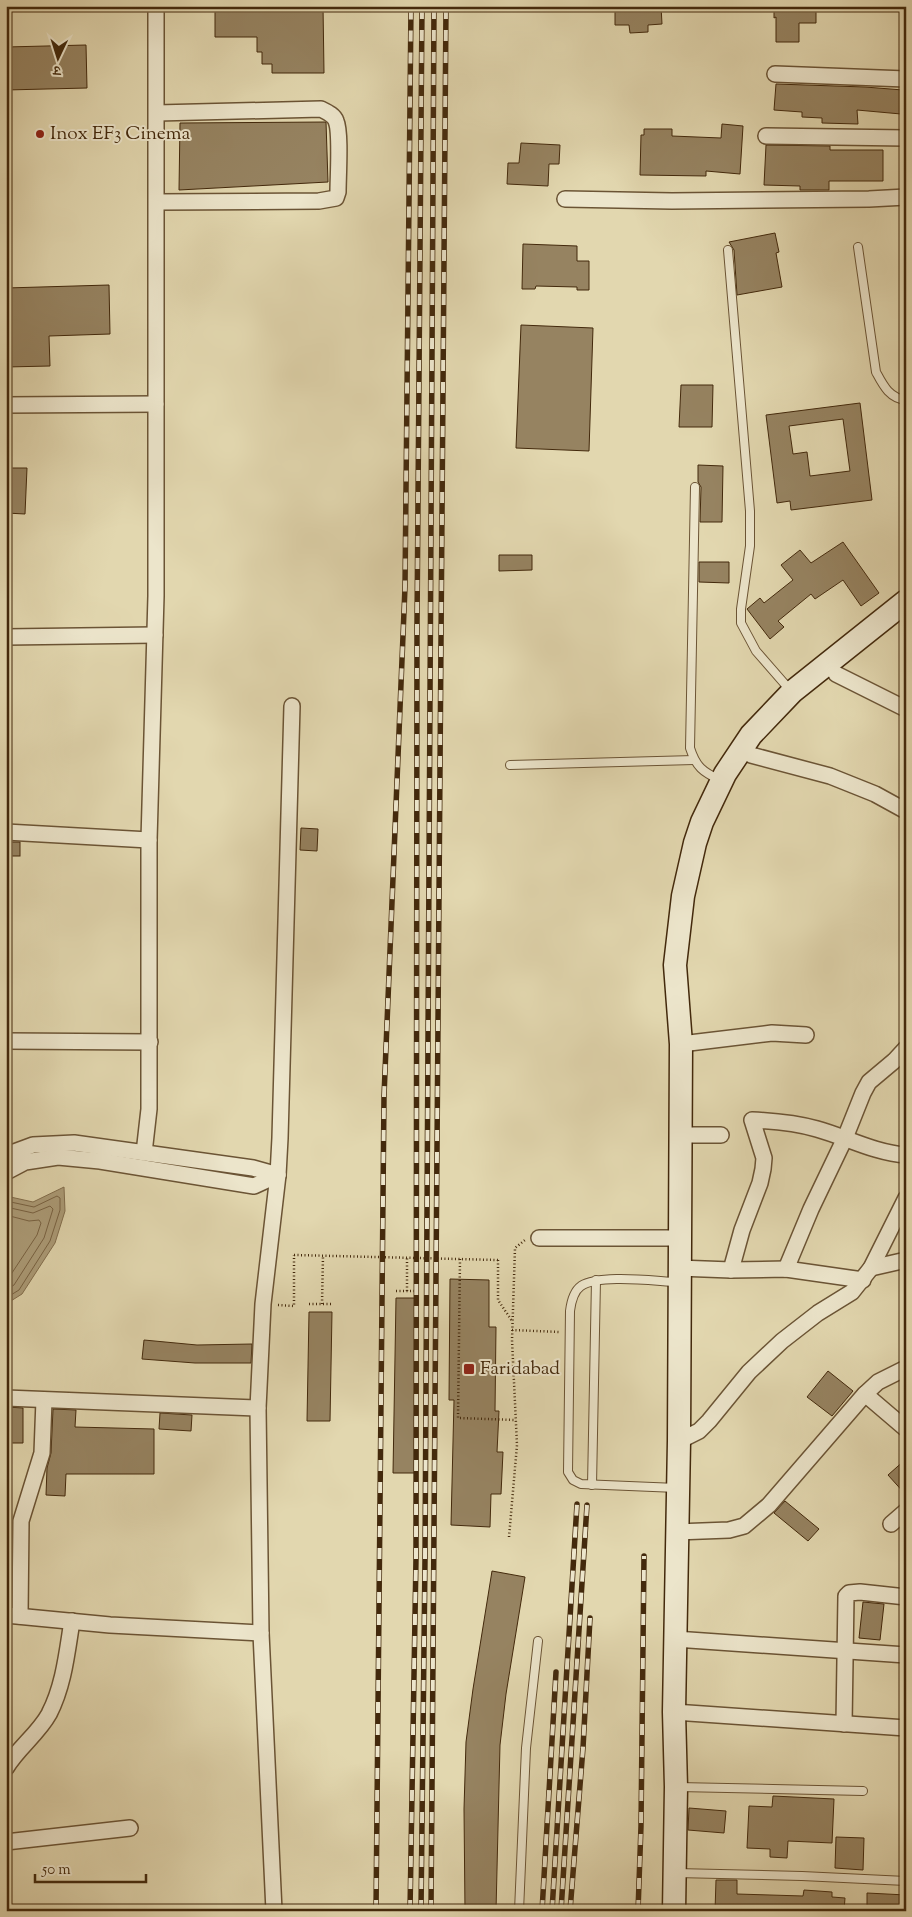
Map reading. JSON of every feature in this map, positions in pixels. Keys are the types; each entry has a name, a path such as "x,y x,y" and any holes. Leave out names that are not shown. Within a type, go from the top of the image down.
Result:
{"street":[{"path":"144,1153 149,1109 149,840 156,635 158,202 156,6"},
{"path":"775,74 906,79"},
{"path":"157,114 321,109 330,113 336,120 338,130 338,192 336,198 319,201 158,202"},
{"path":"766,136 906,138"},
{"path":"565,199 672,201 869,199 906,196"},
{"path":"6,404 156,404"},
{"path":"674,1911 676,1787 674,1712 679,1441 678,1275 681,1044 675,965 683,896 695,843 702,822 722,781 751,735 792,692 906,601"},
{"path":"680,1017 698,902 712,830 730,790 751,754 782,717 906,620"},
{"path":"6,637 156,635"},
{"path":"836,674 906,709"},
{"path":"274,1911 261,1633 258,1408 262,1304 278,1175 289,867 292,706"},
{"path":"751,754 830,776 875,794 906,811"},
{"path":"6,832 149,840"},
{"path":"681,1044 772,1033 806,1035"},
{"path":"6,1041 150,1042"},
{"path":"786,1269 811,1209 845,1138 863,1093 869,1082 906,1048"},
{"path":"732,1270 742,1230 760,1183 763,1169 764,1158 752,1120 786,1122 817,1129 880,1150 906,1154"},
{"path":"679,1135 721,1135"},
{"path":"6,1155 33,1145 74,1143 253,1168 278,1175"},
{"path":"6,1172 25,1162 58,1157 108,1162 254,1186 278,1175"},
{"path":"679,1441 699,1431 709,1422 749,1372 782,1341 818,1313 852,1292 867,1274 906,1198"},
{"path":"539,1238 679,1238"},
{"path":"678,1275 732,1270 786,1269 867,1274 906,1260"},
{"path":"676,1532 729,1530 744,1526 769,1505 865,1394 878,1382 906,1368"},
{"path":"865,1394 906,1429"},
{"path":"6,1398 258,1408"},
{"path":"44,1400 42,1453 21,1521 13,1615 110,1625 261,1633"},
{"path":"891,1524 906,1511"},
{"path":"844,1724 846,1601 849,1593 860,1592 906,1598"},
{"path":"6,1768 12,1758 49,1714 64,1672 72,1621"},
{"path":"675,1639 906,1656"},
{"path":"674,1712 906,1728"},
{"path":"6,1842 130,1828"}],"lane":[{"path":"858,247 876,372 885,388 897,399 906,400"},
{"path":"728,250 750,511 750,546 741,609 741,623 756,651 792,692"},
{"path":"695,487 690,748 694,760 706,773 722,781"},
{"path":"510,765 694,760"},
{"path":"677,1488 580,1484 573,1480 568,1472 569,1332 572,1300 579,1287 596,1280 678,1275"},
{"path":"592,1485 596,1280"},
{"path":"519,1911 526,1748 538,1641"},
{"path":"676,1787 863,1791"},
{"path":"674,1873 906,1881"}],"path":[{"path":"509,1538 517,1445 512,1330 514,1248 523,1241 539,1238"},
{"path":"294,1306 294,1255 498,1260 498,1300 512,1321"},
{"path":"322,1304 323,1256"},
{"path":"407,1291 408,1258"},
{"path":"460,1259 458,1418 516,1420"},
{"path":"396,1291 418,1291"},
{"path":"309,1304 332,1304"},
{"path":"512,1330 569,1332"}],"water":[{"path":"64,1187 65,1211 55,1243 22,1294 6,1304 6,1196 33,1202"}],"building":[{"path":"215,6 323,6 324,73 272,73 272,64 262,64 262,52 257,52 257,37 215,37"},
{"path":"615,6 661,6 662,24 648,25 648,32 630,33 629,25 615,25"},
{"path":"774,6 816,6 816,23 799,23 799,42 776,42"},
{"path":"86,45 87,88 6,90 6,47"},
{"path":"776,84 903,90 901,114 857,110 858,124 822,123 822,118 802,117 802,112 774,110"},
{"path":"326,122 328,182 179,190 180,123"},
{"path":"722,124 743,126 740,174 706,171 706,176 640,175 641,135 644,135 644,129 672,129 672,136 721,138"},
{"path":"521,143 560,145 559,164 549,164 548,186 507,184 508,163 519,163"},
{"path":"766,145 830,146 830,150 883,150 883,181 829,181 829,190 800,190 800,186 764,185"},
{"path":"775,233 779,252 776,253 782,287 737,295 734,250 729,242"},
{"path":"523,244 577,246 577,261 589,261 589,290 577,290 577,287 536,286 535,289 522,289"},
{"path":"109,285 110,334 49,336 50,366 6,367 6,288"},
{"path":"521,325 593,328 589,451 516,448"},
{"path":"681,385 713,385 712,427 679,427"},
{"path":"860,403 872,500 791,510 790,501 777,503 766,415","holes":["843,419 850,471 810,476 807,452 793,454 789,426"]},
{"path":"698,465 723,466 722,522 700,522 701,487 698,482"},
{"path":"6,468 27,468 25,514 6,513"},
{"path":"843,542 879,593 861,606 843,580 815,599 811,594 778,621 784,627 770,639 747,609 760,598 764,603 793,580 781,565 800,550 811,563"},
{"path":"499,555 532,555 532,570 499,571"},
{"path":"699,562 729,562 729,583 699,582"},
{"path":"301,828 318,829 317,851 300,850"},
{"path":"6,842 20,842 20,856 6,856"},
{"path":"450,1279 489,1280 489,1327 496,1327 495,1411 499,1411 497,1452 503,1452 501,1494 491,1494 490,1527 451,1525 454,1400 449,1400"},
{"path":"396,1298 418,1298 415,1473 393,1473"},
{"path":"309,1312 332,1312 330,1421 307,1421"},
{"path":"144,1340 197,1345 252,1344 251,1363 195,1363 142,1359"},
{"path":"828,1371 853,1391 832,1416 807,1397"},
{"path":"7,1407 23,1408 23,1443 7,1443"},
{"path":"53,1409 76,1410 75,1427 154,1429 154,1474 66,1474 65,1496 46,1495 47,1468 51,1453"},
{"path":"160,1413 192,1415 191,1431 159,1429"},
{"path":"906,1459 906,1495 888,1475"},
{"path":"785,1501 819,1529 808,1541 774,1513"},
{"path":"492,1571 525,1577 506,1694 500,1745 496,1911 465,1911 464,1809 466,1742"},
{"path":"863,1602 884,1604 880,1640 859,1638"},
{"path":"773,1796 834,1799 832,1843 788,1841 787,1858 770,1857 770,1849 747,1848 749,1806 772,1807"},
{"path":"689,1808 726,1811 724,1833 688,1830"},
{"path":"836,1837 864,1838 863,1870 835,1868"},
{"path":"716,1880 737,1880 737,1894 803,1896 804,1890 832,1892 832,1897 845,1898 844,1911 715,1911"},
{"path":"867,1893 906,1895 906,1911 867,1911"}],"railway":[{"path":"376,1911 384,1096 405,587 411,6"},
{"path":"410,1911 416,1558 417,624 422,6"},
{"path":"421,1911 425,1559 434,6"},
{"path":"431,1911 446,6"},
{"path":"552,1911 577,1504"},
{"path":"561,1911 587,1505"},
{"path":"638,1911 641,1826 644,1556"},
{"path":"570,1911 583,1748 590,1618"},
{"path":"542,1911 556,1672"}],"place":[{"name":"Inox EF3 Cinema","path":"40,134"},
{"name":"Faridabad","path":"469,1369"}]}
